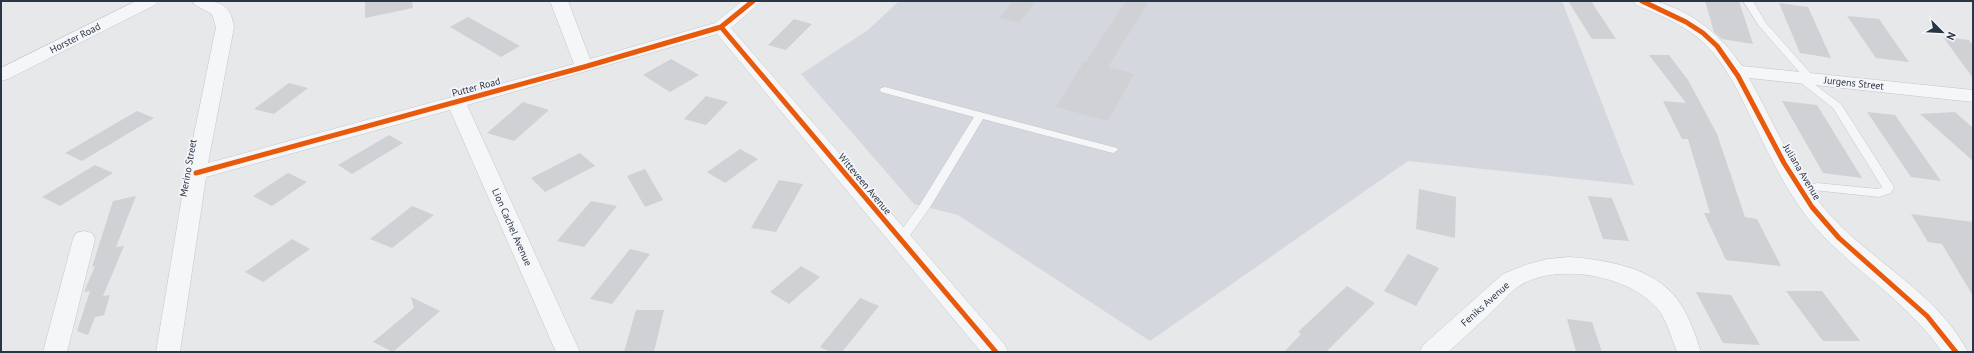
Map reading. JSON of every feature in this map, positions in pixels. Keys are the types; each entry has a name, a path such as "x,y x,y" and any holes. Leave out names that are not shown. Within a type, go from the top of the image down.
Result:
{"street":[{"name":"Horster Road","path":"1,75 149,1"},
{"name":"Merino Street","path":"168,352 196,173 225,27 223,14 220,10 201,1"},
{"path":"559,1 584,67"},
{"name":"Putter Road","path":"196,173 584,67 721,27 753,1"},
{"name":"Juliana Avenue","path":"1642,1 1675,16 1700,31 1719,48 1736,71 1792,178 1813,209 1845,245 1925,313 1956,352"},
{"name":"Witteveen Avenue","path":"721,27 996,352"},
{"name":"Jurgens Street","path":"1736,71 1973,96"},
{"name":"Lion Cachel Avenue","path":"456,102 568,352"},
{"path":"55,352 84,239"},
{"name":"Feniks Avenue","path":"1432,352 1502,286 1522,273 1556,266 1573,266 1616,273 1632,278 1648,287 1664,300 1677,320 1689,352"}],"lane":[{"path":"1748,1 1762,24 1805,78 1836,106 1888,187 1887,190 1879,193 1817,187"},
{"path":"885,90 1113,150"},
{"path":"900,239 925,206 980,115"}],"shaded area":[{"path":"899,1 1562,1 1634,185 1408,161 1150,341 958,215 914,204 801,74 868,30"}],"building":[{"path":"365,1 412,1 413,8 365,18"},
{"path":"1013,1 1036,1 1019,23 999,18"},
{"path":"1126,1 1148,3 1108,67 1134,74 1108,121 1056,107 1084,61 1086,62"},
{"path":"1568,1 1591,1 1616,39 1592,39"},
{"path":"1705,1 1739,1 1753,44 1722,39 1714,32"},
{"path":"1779,3 1808,7 1831,58 1800,53"},
{"path":"1847,16 1879,19 1909,62 1876,58"},
{"path":"468,17 520,46 501,57 450,27"},
{"path":"794,19 812,24 786,50 768,45"},
{"path":"1943,37 1969,40 1973,45 1973,78"},
{"path":"1649,55 1669,55 1688,80 1717,134 1745,217 1757,219 1781,266 1726,260 1704,213 1710,213 1688,139 1682,139 1663,101 1686,103"},
{"path":"671,59 699,75 670,92 643,75"},
{"path":"289,83 308,88 274,114 254,109"},
{"path":"706,96 728,102 706,125 684,119"},
{"path":"1782,101 1817,105 1862,178 1823,173"},
{"path":"523,102 549,110 514,141 487,133"},
{"path":"137,111 154,118 82,161 65,153"},
{"path":"1867,112 1895,115 1941,181 1911,177"},
{"path":"1955,112 1973,128 1973,161 1920,114"},
{"path":"389,135 403,143 352,174 338,165"},
{"path":"740,149 758,159 725,183 707,172"},
{"path":"580,153 595,166 545,192 531,178"},
{"path":"95,165 113,173 60,206 42,197"},
{"path":"645,169 663,200 645,207 627,176"},
{"path":"288,173 307,182 272,206 253,196"},
{"path":"779,180 803,184 776,232 751,228"},
{"path":"1419,189 1456,197 1455,238 1416,229"},
{"path":"136,196 116,247 124,246 103,296 110,295 104,315 95,317 88,335 77,331 90,291 84,292 95,266 92,267 113,201"},
{"path":"1588,196 1612,198 1629,241 1603,239"},
{"path":"591,201 617,206 584,247 557,241"},
{"path":"412,206 434,215 392,248 370,239"},
{"path":"1911,214 1973,222 1973,296 1942,244 1928,242"},
{"path":"292,239 310,249 263,282 245,272"},
{"path":"630,249 650,254 612,304 590,299"},
{"path":"1408,254 1439,268 1416,306 1384,291"},
{"path":"801,266 820,277 789,304 770,292"},
{"path":"1347,286 1375,303 1326,352 1284,352 1301,334 1298,332"},
{"path":"1786,291 1822,291 1860,341 1823,341"},
{"path":"1696,292 1731,295 1760,345 1723,343"},
{"path":"411,297 440,311 393,352 373,342 414,308"},
{"path":"860,298 879,306 842,352 830,352 820,347"},
{"path":"636,310 664,310 654,352 624,352"},
{"path":"1567,319 1592,322 1602,352 1576,352"}],"cycle path":[{"path":"196,173 584,67 721,27 753,1"},
{"path":"1642,1 1695,27 1717,46 1738,76 1784,163 1812,207 1839,238 1927,316 1956,352"},
{"path":"721,27 996,352"}]}
